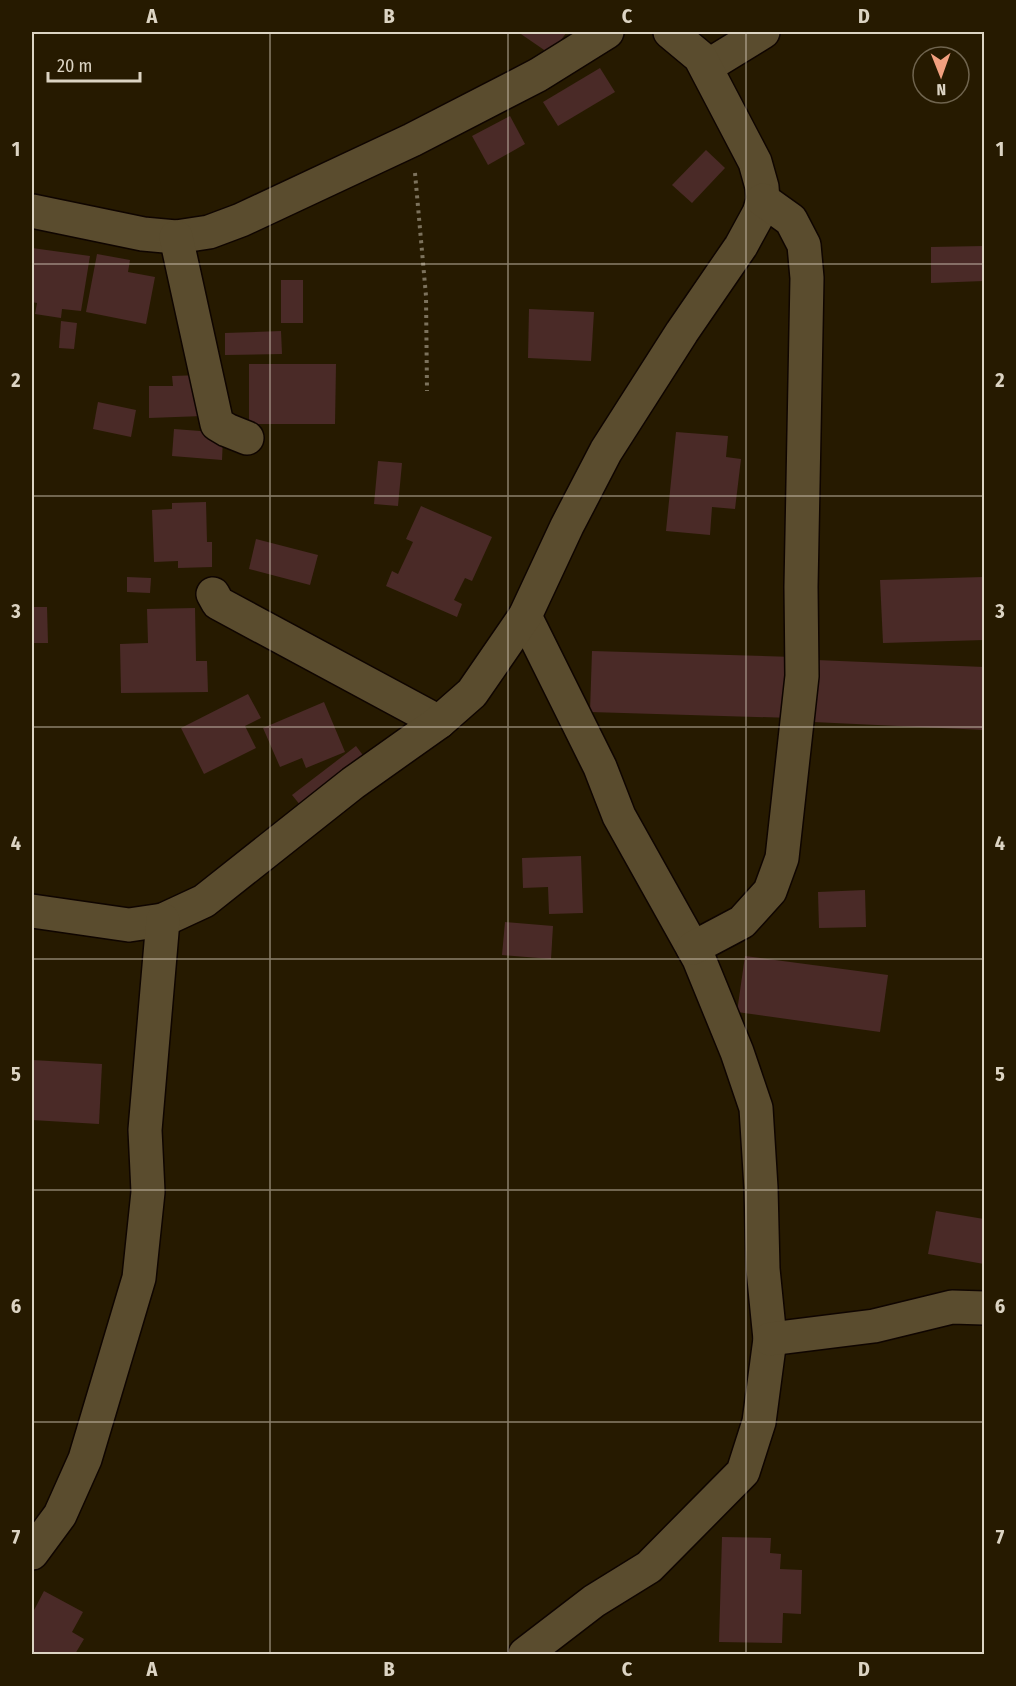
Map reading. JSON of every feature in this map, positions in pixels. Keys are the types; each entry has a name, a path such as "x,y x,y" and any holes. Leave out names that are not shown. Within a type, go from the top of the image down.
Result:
{"street":[{"path":"32,211 143,234 176,237 209,232 241,220 412,140 538,75 607,32"},
{"path":"32,911 129,925 163,920 204,900 353,783 439,722 472,693 525,616 567,526 606,451 682,332 741,246 759,213 763,200 755,162 706,67 700,57 669,32"},
{"path":"706,67 763,32"},
{"path":"693,948 742,922 770,891 782,858 802,676 801,587 807,278 804,245 791,220 763,200"},
{"path":"176,237 217,424 248,438"},
{"path":"213,594 218,603 439,722"},
{"path":"525,616 600,767 619,816 693,948 737,1052 756,1108 763,1269 770,1339 759,1422 743,1472 649,1567 594,1601 525,1654"},
{"path":"32,1552 60,1515 85,1459 139,1278 148,1192 145,1130 163,920"},
{"path":"770,1339 874,1326 952,1307 984,1308"}],"path":[{"path":"412,140 426,296 427,391"}],"building":[{"path":"518,32 567,32 550,54"},
{"path":"600,68 615,92 558,126 543,102"},
{"path":"510,116 525,144 488,165 472,136"},
{"path":"706,150 725,168 692,203 672,185"},
{"path":"984,246 984,281 931,283 931,247"},
{"path":"32,248 90,256 81,311 62,309 61,318 35,314 37,303 32,302"},
{"path":"97,254 130,260 128,272 155,277 146,324 86,312"},
{"path":"281,280 303,280 303,323 281,323"},
{"path":"529,309 594,312 591,361 528,358"},
{"path":"61,321 77,323 74,349 59,348"},
{"path":"281,331 282,354 225,355 225,333"},
{"path":"249,364 336,364 335,424 249,424"},
{"path":"202,375 203,416 149,418 149,386 173,386 172,376"},
{"path":"98,402 136,410 131,437 93,429"},
{"path":"174,429 213,432 223,437 222,460 172,456"},
{"path":"676,432 728,436 726,457 741,459 735,509 712,507 710,535 666,531"},
{"path":"378,461 402,463 398,506 374,504"},
{"path":"206,502 207,542 212,542 212,567 178,568 178,561 154,562 152,510 172,509 172,503"},
{"path":"421,506 492,537 472,581 465,578 454,600 462,604 457,617 386,586 392,571 398,574 413,542 406,539"},
{"path":"256,539 318,555 310,585 249,569"},
{"path":"127,577 151,578 150,593 127,592"},
{"path":"984,577 984,640 883,643 880,580"},
{"path":"32,607 47,607 48,643 32,643"},
{"path":"195,608 196,661 207,661 208,692 121,693 120,644 148,643 147,609"},
{"path":"592,651 794,657 792,718 590,712"},
{"path":"816,660 984,667 984,730 813,722"},
{"path":"248,694 261,718 245,726 256,748 204,774 181,728"},
{"path":"324,702 345,752 306,768 302,758 280,767 263,728"},
{"path":"356,746 368,762 305,811 292,795"},
{"path":"581,856 583,913 549,914 548,887 523,888 522,858"},
{"path":"865,890 866,927 819,928 818,892"},
{"path":"505,922 553,926 551,959 502,955"},
{"path":"745,956 888,975 880,1032 737,1012"},
{"path":"32,1060 102,1064 99,1124 32,1120"},
{"path":"936,1211 984,1219 984,1264 928,1254"},
{"path":"722,1537 771,1538 770,1553 781,1554 780,1569 802,1570 801,1614 783,1613 782,1643 719,1642"},
{"path":"44,1591 83,1612 72,1632 84,1639 75,1654 32,1654 32,1614"}]}
